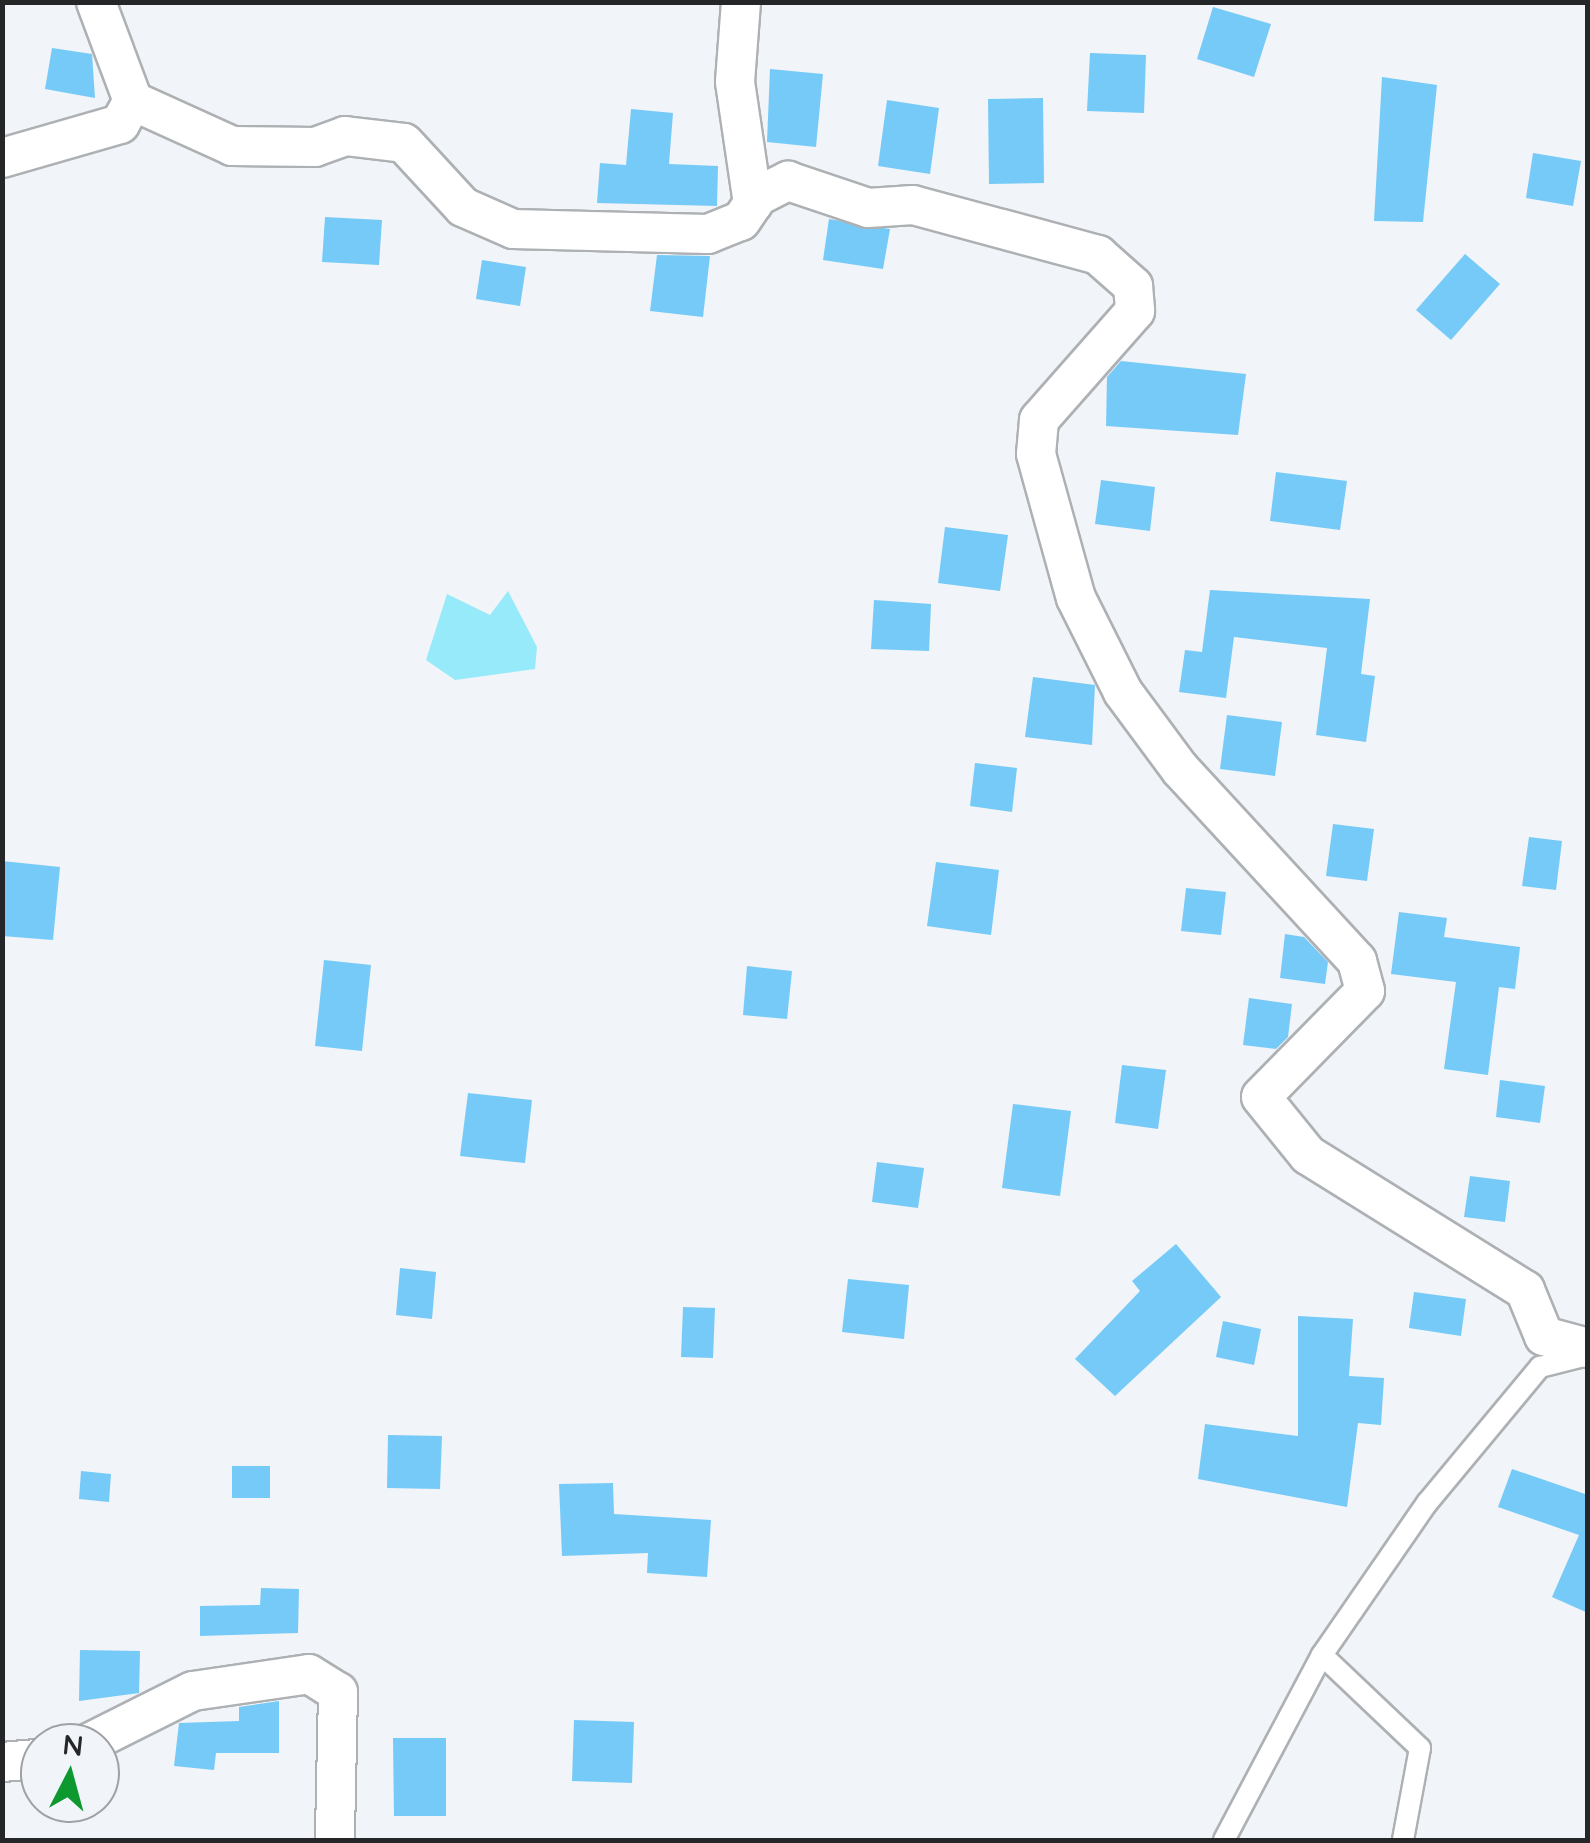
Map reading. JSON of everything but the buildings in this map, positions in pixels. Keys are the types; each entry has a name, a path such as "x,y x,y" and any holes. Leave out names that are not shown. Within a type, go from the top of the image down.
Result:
{"street":[{"path":"96,2 132,100 232,146 315,147 345,136 404,142 463,207 513,229 708,234 741,221 753,204 780,180 868,208 914,205 1069,242 1134,286 1134,311 1039,420 1036,454 1095,649 1180,768 1357,961 1365,991 1358,1007 1261,1096 1308,1154 1354,1188 1525,1290 1544,1336 1588,1352"},
{"path":"741,2 735,82 753,204"},
{"path":"2,158 120,124 132,100"},
{"path":"120,1728 193,1692 309,1674 338,1692 335,1840"}],"lane":[{"path":"1224,1840 1322,1655 1427,1503 1540,1366 1588,1352"},
{"path":"1322,1655 1420,1748 1403,1840"}],"water":[{"path":"508,591 537,647 535,669 455,680 426,660 447,594 490,615"}]}
